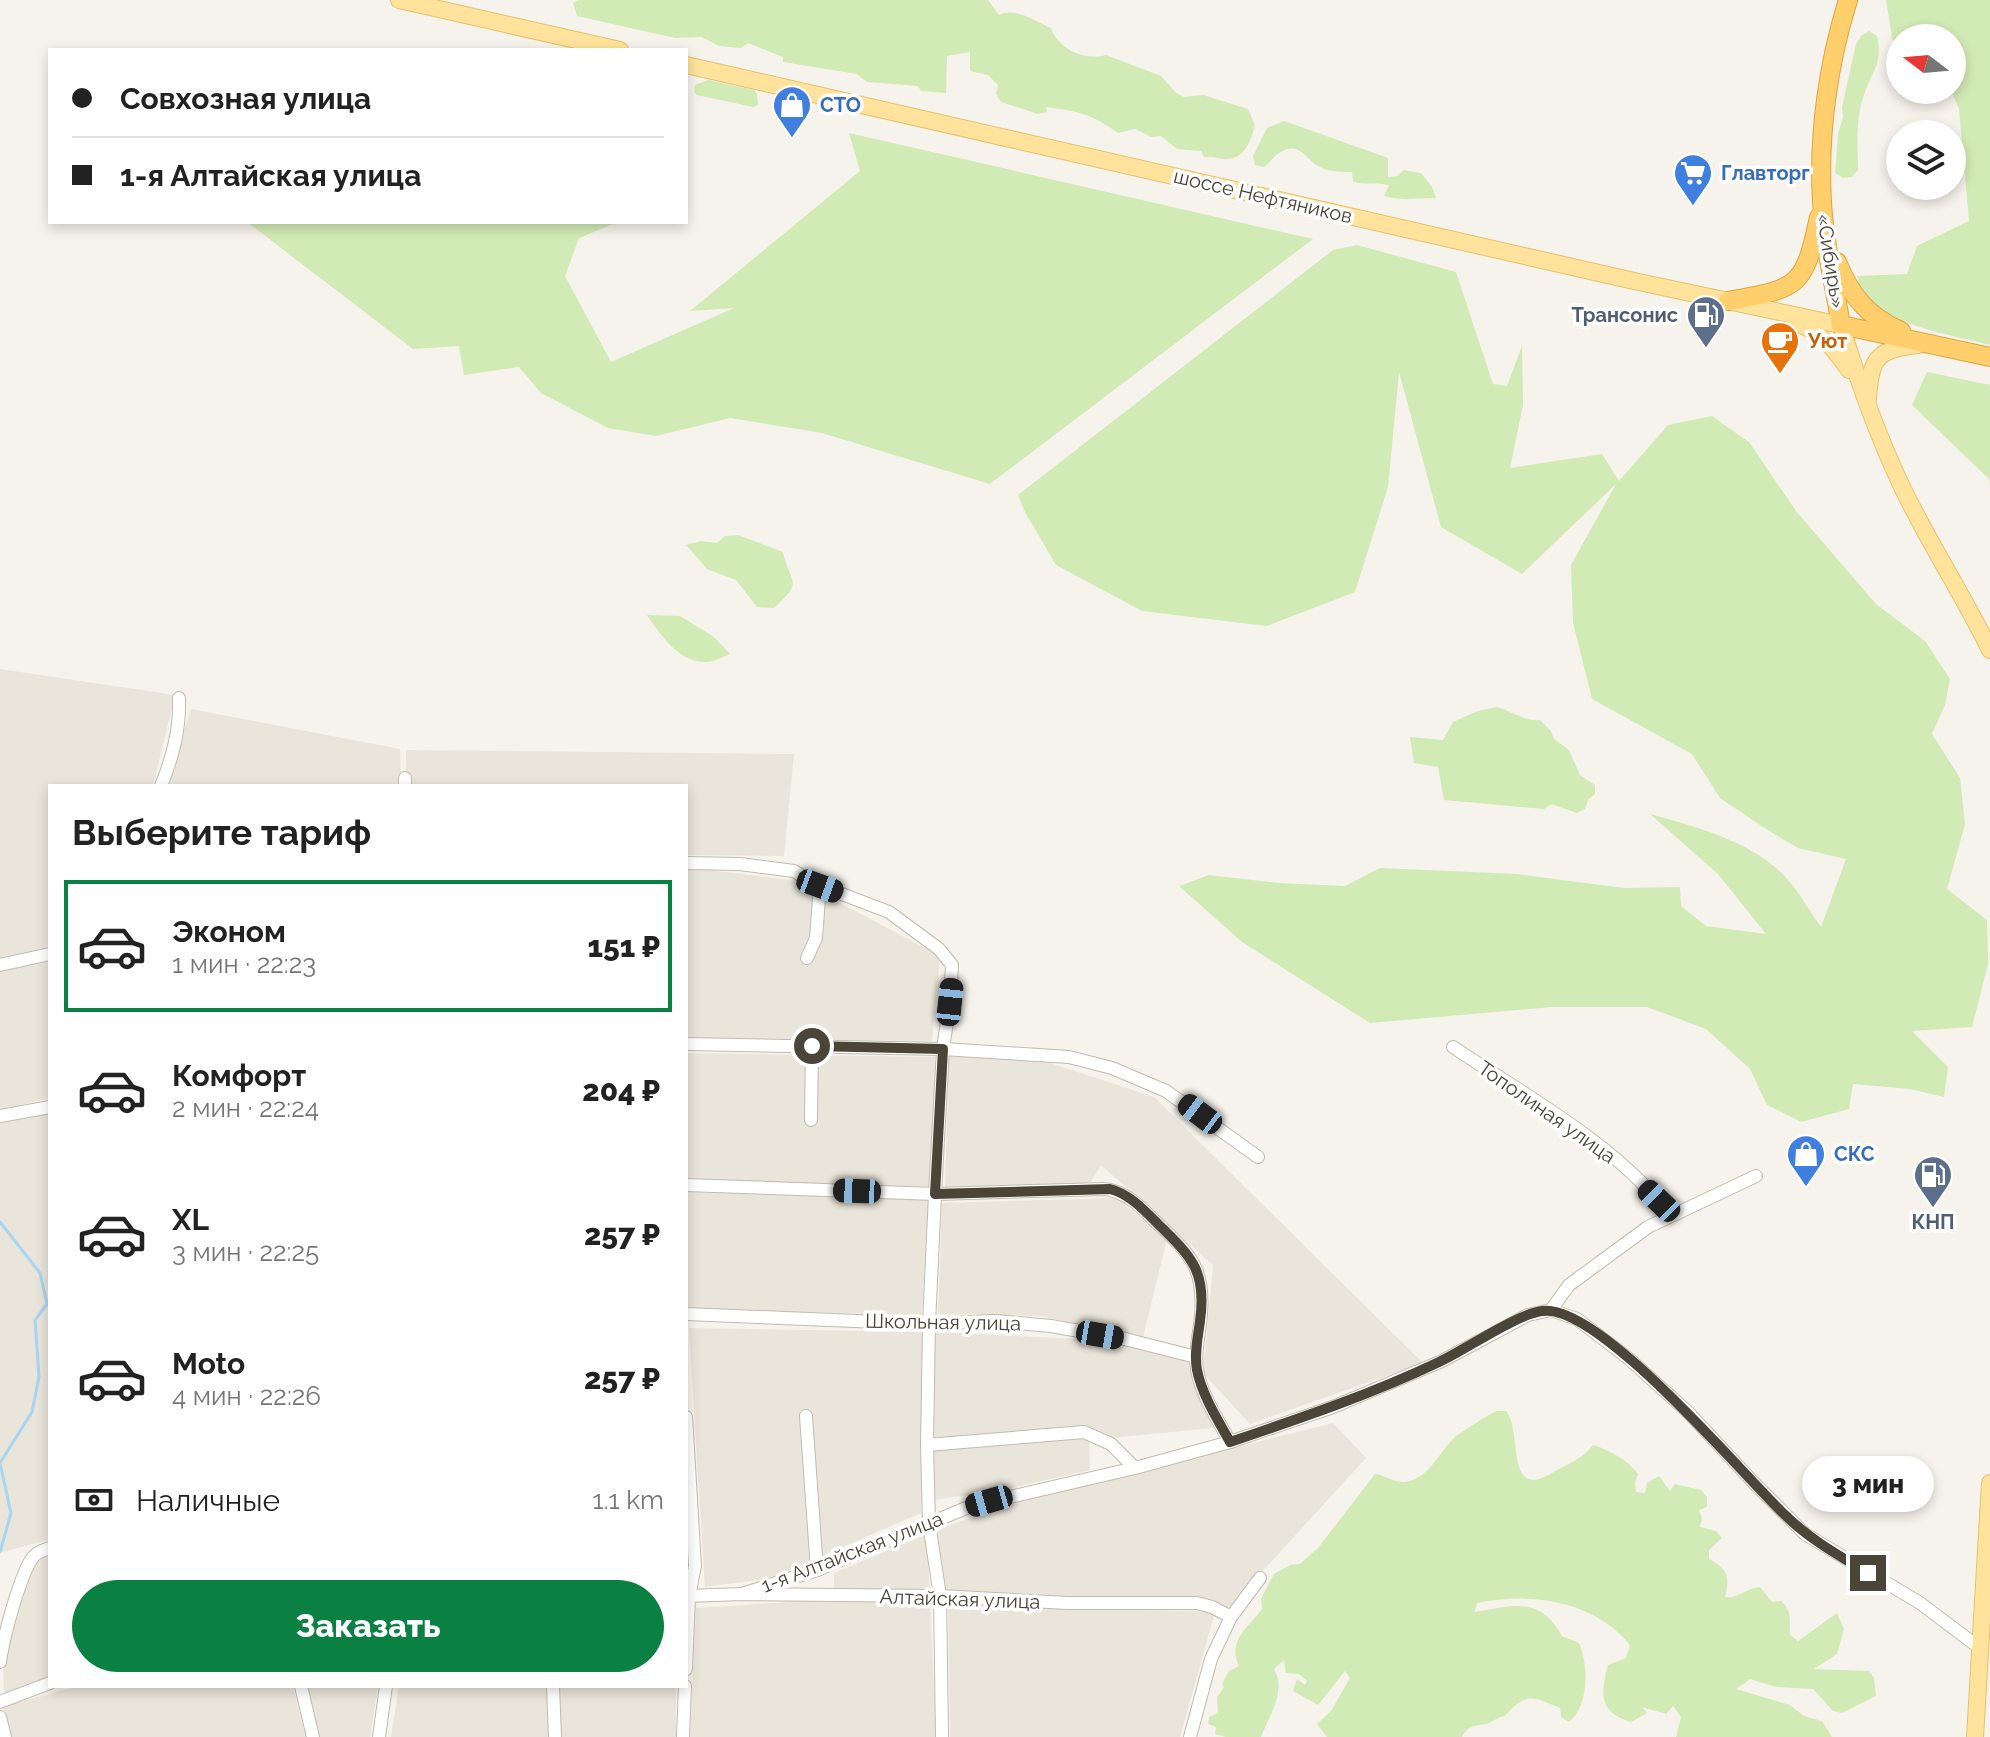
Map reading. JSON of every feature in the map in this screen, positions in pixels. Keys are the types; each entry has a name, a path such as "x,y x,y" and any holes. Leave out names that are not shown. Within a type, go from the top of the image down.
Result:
{"highway":[{"path":"1728,301 1788,287 1798,277 1812,251 1822,203 1827,94 1848,0"},
{"name":"«Сибирь»","path":"1822,203 1841,325 1930,344"},
{"path":"1825,235 1849,289 1865,310 1890,326 1930,344 1990,357"}],"main road":[{"path":"399,0 611,48"},
{"name":"шоссе Нефтяников","path":"688,65 1841,325"},
{"path":"1750,306 1813,329 1834,349 1859,383"},
{"path":"1841,325 1868,409 1903,488 1990,650"},
{"path":"1868,409 1870,371 1876,357 1892,348 1930,344"},
{"path":"1975,1737 1990,1483"}],"street":[{"path":"162,784 179,730 179,698"},
{"path":"688,863 740,864 787,870 889,912 939,949 949,959 953,972 943,1049 935,1194 927,1445 929,1523 940,1596 942,1737"},
{"path":"807,958 816,938 820,886"},
{"path":"0,965 48,954"},
{"path":"688,1044 943,1049 1069,1057 1112,1068 1166,1091 1258,1157"},
{"path":"811,1120 812,1046"},
{"name":"Тополиная улица","path":"1453,1047 1605,1149 1659,1201 1670,1216"},
{"path":"0,1116 48,1107"},
{"path":"1756,1176 1648,1227 1569,1285 1551,1310 1577,1319 1628,1358 1689,1413 1805,1534 1920,1603 1981,1649"},
{"path":"688,1185 935,1194 1103,1189 1123,1193 1194,1261 1201,1312 1196,1357 1203,1389 1230,1442"},
{"name":"1-я Алтайская улица","path":"742,1594 817,1570 989,1501 1135,1468 1230,1442 1377,1390 1442,1361 1528,1315 1551,1310"},
{"name":"Школьная улица","path":"688,1314 929,1324 995,1321 1051,1326 1125,1339 1196,1357"},
{"path":"806,1416 817,1570"},
{"path":"927,1445 1084,1432 1119,1449 1135,1468"},
{"path":"688,1462 695,1566 688,1596"},
{"path":"0,1662 8,1624 35,1555 48,1549"},
{"path":"1190,1737 1196,1725 1207,1670 1231,1617 1260,1578"},
{"name":"Алтайская улица","path":"688,1596 940,1596 1068,1603 1197,1603 1231,1617"},
{"path":"0,1702 48,1684"},
{"path":"301,1688 313,1737"},
{"path":"379,1737 386,1688"},
{"path":"553,1688 555,1737"},
{"path":"683,1737 685,1688"},
{"path":"0,1717 5,1737"}],"shaded area":[{"path":"0,669 175,695 153,784 48,784 48,950 0,959"},
{"path":"191,709 400,749 401,784 168,784"},
{"path":"406,750 794,754 784,856 688,855 688,784 406,784"},
{"path":"688,867 799,881 940,956 932,1041 688,1038"},
{"path":"48,962 48,1098 0,1110 0,970"},
{"path":"688,1053 935,1057 932,1187 688,1179"},
{"path":"949,1055 1044,1061 1154,1097 1423,1363 1250,1424 1203,1373 1213,1265 1101,1165 1091,1182 1050,1189 945,1188"},
{"path":"48,1109 48,1540 0,1553 0,1121"},
{"path":"688,1192 928,1200 922,1315 688,1309"},
{"path":"1116,1198 1167,1239 1143,1337 1040,1316 938,1314 942,1203"},
{"path":"689,1328 923,1332 921,1513 771,1578 705,1587"},
{"path":"934,1332 1099,1340 1191,1360 1213,1428 1089,1440 1090,1470 1002,1490 933,1500"},
{"path":"1333,1423 1366,1458 1228,1609 945,1593 937,1529 1026,1500"},
{"path":"927,1534 936,1737 690,1737 696,1608 834,1599 834,1573"},
{"path":"48,1556 48,1681 4,1693 3,1662 35,1560"},
{"path":"948,1605 1215,1612 1180,1737 950,1737"},
{"path":"71,1688 294,1688 306,1737 10,1737 3,1706"},
{"path":"306,1688 378,1688 370,1737 318,1737"},
{"path":"399,1688 676,1688 676,1737 391,1737"}],"green space":[{"path":"579,0 988,0 999,15 1019,14 1051,28 1059,42 1073,52 1089,56 1106,55 1161,76 1176,93 1184,97 1203,95 1248,109 1255,126 1242,153 1225,159 1204,157 1201,151 1177,149 1161,136 1151,137 1135,129 1118,133 1092,117 1076,112 1046,107 1047,112 1038,114 1001,102 996,94 998,85 988,75 970,71 970,52 947,56 946,93 921,91 918,86 867,82 857,74 783,62 783,57 748,43 741,48 719,46 702,37 675,38 577,16 573,3"},
{"path":"1886,0 1990,0 1990,345 1933,331 1893,316 1864,292 1857,276 1907,274 1917,246 1969,221 1966,120 1960,120 1957,104 1966,104 1966,24 1890,24"},
{"path":"1869,31 1877,36 1878,61 1859,113 1858,170 1852,177 1843,178 1835,173 1842,107 1856,44"},
{"path":"708,80 754,90 758,105 753,107 697,95 695,85"},
{"path":"1284,121 1388,158 1388,177 1397,176 1404,170 1421,173 1436,198 1384,196 1389,185 1353,182 1352,172 1324,169 1294,149 1280,152 1264,167 1255,165 1253,156 1267,128"},
{"path":"849,133 1313,239 990,484 822,433 730,418 656,436 608,428 541,393 519,367 464,375 459,346 413,349 250,224 613,224 579,238 565,276 611,362 734,308 690,311 860,171"},
{"path":"1357,245 1456,272 1493,384 1507,386 1522,346 1523,405 1510,468 1602,454 1619,481 1668,425 1712,416 1749,442 1796,511 1876,604 1925,641 1950,679 1945,705 1932,734 1960,778 1965,824 1947,889 1987,920 1988,964 1972,1027 1912,1031 1948,1067 1944,1097 1910,1089 1853,1084 1849,1109 1801,1122 1767,1105 1750,1069 1706,1029 1647,1007 1551,1007 1370,1023 1242,942 1179,886 1209,875 1278,883 1345,886 1380,868 1517,874 1624,888 1680,887 1681,906 1706,926 1766,934 1718,874 1650,814 1725,838 1760,856 1789,881 1821,927 1846,859 1798,848 1766,829 1720,798 1692,754 1592,699 1573,623 1571,565 1616,484 1522,574 1441,527 1399,372 1388,487 1355,592 1267,626 1142,611 1056,565 1018,495 1333,250"},
{"path":"1927,372 1990,385 1990,485 1989,479 1912,405"},
{"path":"738,535 783,552 793,582 789,592 774,608 757,607 736,580 707,569 686,545 701,541 717,543 725,536"},
{"path":"647,615 680,616 714,637 730,654 709,662 687,658 671,646"},
{"path":"1497,707 1524,718 1540,720 1554,739 1569,750 1580,775 1595,785 1595,794 1588,800 1585,809 1577,813 1551,804 1544,809 1444,800 1438,767 1414,763 1410,737 1443,740 1453,722"},
{"path":"1497,1411 1506,1411 1511,1420 1517,1460 1527,1478 1537,1479 1552,1473 1580,1457 1593,1445 1618,1456 1634,1469 1638,1474 1636,1492 1645,1493 1647,1483 1659,1476 1670,1491 1675,1484 1701,1490 1707,1497 1707,1507 1699,1510 1702,1518 1700,1527 1716,1531 1722,1538 1709,1550 1709,1559 1726,1574 1725,1597 1760,1587 1772,1602 1781,1601 1785,1605 1790,1616 1790,1635 1798,1641 1837,1613 1844,1629 1837,1654 1814,1669 1869,1671 1874,1678 1876,1696 1842,1713 1833,1711 1813,1689 1776,1687 1750,1679 1736,1689 1790,1705 1804,1716 1822,1721 1832,1737 1676,1737 1681,1717 1673,1706 1666,1714 1642,1707 1647,1713 1631,1722 1613,1713 1604,1701 1608,1665 1626,1658 1630,1645 1615,1630 1580,1609 1560,1603 1497,1600 1477,1603 1475,1612 1524,1606 1544,1614 1562,1636 1579,1643 1586,1673 1584,1696 1576,1715 1569,1722 1561,1717 1560,1708 1531,1698 1519,1703 1505,1716 1469,1729 1462,1737 1327,1737 1317,1724 1331,1711 1350,1678 1345,1671 1318,1705 1293,1691 1297,1679 1305,1685 1307,1681 1299,1674 1286,1673 1284,1660 1274,1669 1278,1677 1278,1694 1261,1737 1215,1734 1216,1727 1208,1724 1209,1717 1218,1713 1217,1697 1224,1687 1222,1684 1229,1671 1239,1666 1237,1642 1262,1609 1261,1599 1274,1574 1290,1565 1300,1564 1318,1548 1375,1474 1401,1482 1421,1476 1455,1437"}],"waterway":[{"path":"0,1222 40,1273 47,1304 35,1320 39,1377 32,1412 0,1463 11,1513 0,1552"}],"place":[{"name":"СТО","path":"792,139"},
{"name":"Главторг","path":"1693,207"},
{"name":"Трансонис","path":"1706,349"},
{"name":"Уют","path":"1780,375"},
{"name":"СКС","path":"1806,1188"},
{"name":"КНП","path":"1933,1209"}],"route":[{"path":"812,1046 943,1049 935,1194 1110,1189 1123,1193 1143,1209 1188,1253 1197,1268 1201,1312 1197,1369 1203,1389 1230,1442 1377,1390 1442,1361 1528,1315 1551,1310 1577,1319 1628,1358 1689,1413 1805,1534 1868,1573"}]}
